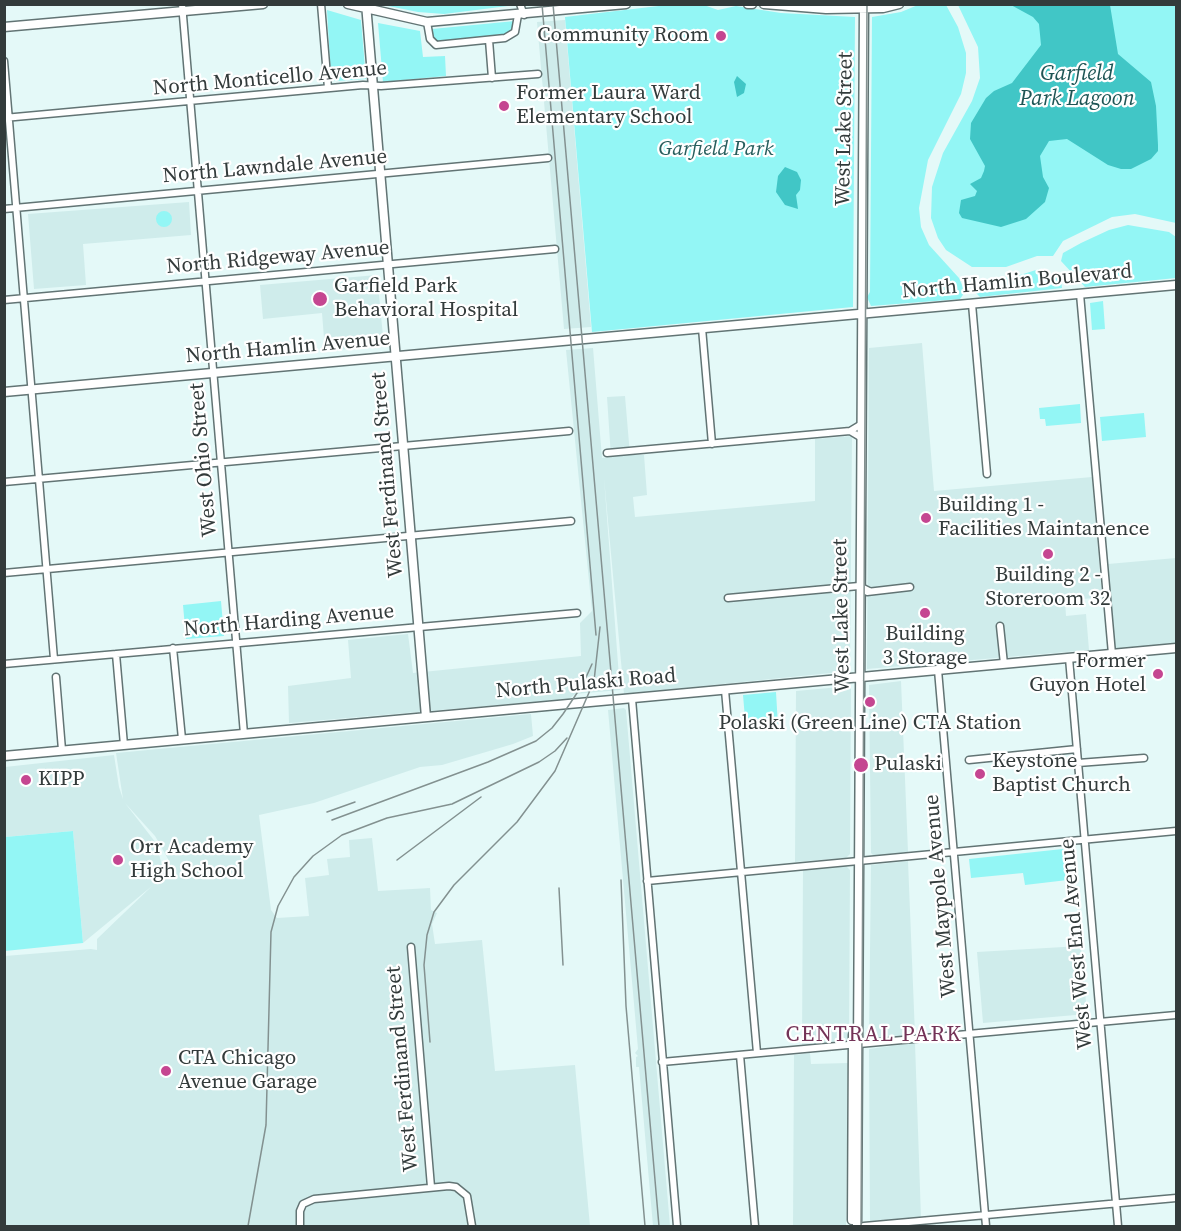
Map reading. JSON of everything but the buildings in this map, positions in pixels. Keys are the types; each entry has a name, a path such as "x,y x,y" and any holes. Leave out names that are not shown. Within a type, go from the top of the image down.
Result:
{"main road":[{"path":"4,27 183,8 262,4"},
{"path":"348,4 427,22 626,4"},
{"path":"764,4 864,7 899,4"},
{"name":"West Ferdinand Street","path":"366,7 426,717"},
{"path":"863,48 869,41 864,7"},
{"name":"West Lake Street","path":"858,1227 861,329 856,314 861,299 864,7"},
{"path":"856,314 857,275 861,268"},
{"name":"North Hamlin Boulevard","path":"856,314 1176,285"},
{"path":"861,299 871,313"},
{"name":"North Hamlin Avenue","path":"4,392 856,314"},
{"name":"North Pulaski Road","path":"4,756 1173,649"},
{"name":"West Lake Street","path":"852,1227 859,1044"},
{"name":"West Lake Street","path":"859,1044 864,1227"}],"street":[{"path":"321,4 328,88"},
{"path":"427,22 430,39 436,45 510,36 515,32 521,15 520,4"},
{"name":"West Ohio Street","path":"183,8 244,734"},
{"path":"489,40 492,78"},
{"path":"4,61 54,660"},
{"name":"North Monticello Avenue","path":"7,118 328,88 538,74"},
{"name":"North Lawndale Avenue","path":"4,209 548,158"},
{"name":"North Ridgeway Avenue","path":"4,300 555,249"},
{"path":"1080,294 1112,654"},
{"path":"972,304 987,474"},
{"path":"702,328 712,444"},
{"path":"607,453 850,431 860,425"},
{"path":"4,482 569,431"},
{"path":"850,431 860,437"},
{"path":"4,573 571,521"},
{"path":"728,598 849,587 869,591 910,587"},
{"name":"North Harding Avenue","path":"4,664 577,613"},
{"path":"1000,626 1004,664"},
{"path":"173,648 182,740"},
{"path":"116,654 124,745"},
{"name":"West West End Avenue","path":"1069,658 1118,1227"},
{"name":"West Maypole Avenue","path":"938,670 986,1227"},
{"path":"56,677 62,750"},
{"path":"725,690 758,1053"},
{"path":"633,699 677,1227"},
{"path":"969,760 1077,749"},
{"path":"1078,763 1144,758"},
{"path":"647,881 1176,831"},
{"name":"West Ferdinand Street","path":"411,947 431,1187"},
{"path":"662,1062 1176,1015"},
{"path":"740,1055 755,1227"},
{"path":"300,1227 300,1211 303,1204 314,1199 449,1186 462,1191 469,1203 472,1227"},
{"path":"864,1227 1176,1198"}],"shaded area":[{"path":"565,20 591,327 564,329 537,22"},
{"path":"189,202 191,235 83,244 86,285 34,289 28,214"},
{"name":"Garfield Park Behavioral Hospital","path":"377,275 384,346 325,351 322,313 263,319 260,285"},
{"path":"922,343 934,491 1092,477 1102,597 1065,601 1066,616 1086,614 1089,650 867,669 869,348"},
{"path":"593,348 602,458 611,457 607,397 625,396 630,455 644,455 647,495 633,497 635,517 815,501 815,439 852,436 850,671 624,694 604,478 620,690 575,694 569,699 289,723 288,686 351,678 348,640 408,634 413,673 581,656 580,623 592,611 566,350"},
{"path":"1176,558 1176,644 1115,651 1108,564"},
{"path":"901,681 908,852 874,856 871,853 869,685"},
{"path":"851,686 850,854 846,858 795,862 796,691"},
{"path":"624,708 626,710 670,1226 653,1226 639,1067 636,1067 638,1056 635,1053 638,1049 608,710"},
{"path":"531,714 533,736 513,744 442,765 420,767 314,803 259,815 271,910 277,918 309,916 305,878 329,875 327,859 350,857 349,840 372,838 378,891 430,888 431,910 437,913 432,924 435,944 482,940 495,1071 575,1065 590,1226 5,1226 5,956 97,950 97,939 152,886 83,943 73,831 5,837 5,767 114,755 123,799 116,753","holes":["125,803 155,836 168,859 165,879 156,883 165,877 156,843"]},
{"path":"908,861 915,1035 872,1039 869,1038 871,865"},
{"path":"846,866 850,870 849,1040 802,1045 803,870"},
{"path":"1081,946 1087,1014 983,1023 977,952"},
{"path":"915,1043 921,1218 870,1223 869,1049"},
{"path":"810,1053 811,1064 848,1063 846,1225 793,1226 794,1055"}],"green space":[{"name":"Garfield Park","path":"701,4 718,10 736,6 781,13 855,17 853,307 592,332 565,17 667,5"},
{"path":"383,5 516,5 444,14 418,12"},
{"path":"918,5 946,5 958,27 966,53 966,73 961,94 928,160 919,208 921,227 929,245 959,278 965,292 960,299 871,306 867,297 870,292 872,17 901,12"},
{"path":"958,5 1176,5 1176,223 1135,214 1112,217 1063,241 1053,256 1037,256 1006,267 972,267 946,250 938,238 931,218 932,187 943,153 972,101 980,78 978,47"},
{"path":"327,10 361,20 366,79 335,81 331,78"},
{"path":"515,21 515,26 505,36 436,42 432,40 432,29"},
{"path":"378,23 420,31 423,57 445,56 446,76 383,82"},
{"path":"164,211 170,213 172,219 170,225 164,227 158,225 156,219 158,213"},
{"path":"1128,225 1169,232 1176,237 1176,278 1085,287 1061,261 1063,253 1081,243 1109,230"},
{"path":"1039,269 1061,280 1062,288 980,297 976,293 977,281 1014,277"},
{"path":"1103,301 1105,329 1092,330 1090,303"},
{"path":"1080,404 1081,423 1046,426 1045,419 1040,419 1039,408"},
{"path":"1144,413 1146,437 1102,441 1100,417"},
{"path":"221,601 224,636 186,639 183,605"},
{"path":"776,692 778,726 746,730 743,695"},
{"path":"73,831 83,943 5,951 5,837"},
{"path":"1072,848 1076,879 1025,885 1023,873 971,878 969,859"}],"water":[{"name":"Garfield Park Lagoon","path":"1011,5 1110,5 1118,54 1151,82 1156,106 1158,151 1151,159 1131,169 1121,169 1108,165 1067,139 1049,141 1040,156 1043,177 1049,188 1045,202 1026,219 1001,227 962,218 959,213 961,200 975,196 977,191 970,184 981,178 985,166 970,139 971,123 986,98 994,91 1012,83 1041,45 1039,24 1033,17"},
{"path":"737,76 746,84 744,93 737,97 734,82"},
{"path":"785,167 797,172 801,180 800,190 796,195 798,209 785,205 776,192 778,176"}],"railway":[{"path":"542,4 596,635"},
{"path":"553,4 659,1226"},
{"path":"861,1226 867,4"},
{"path":"430,1042 424,965 427,935 434,912 454,885 517,822 555,771 594,681 600,627"},
{"path":"332,820 488,762 536,741 552,728 563,714 583,684 592,664"},
{"path":"248,1226 266,1125 271,932 278,906 294,877 313,856 342,835 387,818 452,804 539,762 555,751 567,738"},
{"path":"397,860 481,797"},
{"path":"327,812 355,802"},
{"path":"621,880 626,1006 645,1226"},
{"path":"559,888 563,965"}],"place":[{"name":"Community Room","path":"721,36"},
{"name":"Former Laura Ward Elementary School","path":"504,106"},
{"name":"Garfield Park Behavioral Hospital","path":"320,299"},
{"name":"Building 1 - Facilities Maintanence","path":"926,518"},
{"name":"Building 2 - Storeroom 32","path":"1048,554"},
{"name":"Building 3 Storage","path":"925,613"},
{"name":"Former Guyon Hotel","path":"1158,674"},
{"name":"Polaski (Green Line) CTA Station","path":"870,702"},
{"name":"Pulaski","path":"861,765"},
{"name":"Keystone Baptist Church","path":"980,774"},
{"name":"KIPP","path":"26,780"},
{"name":"Orr Academy High School","path":"118,860"},
{"name":"CTA Chicago Avenue Garage","path":"166,1071"}],"district":[{"name":"CENTRAL PARK","path":"874,1035"}]}
